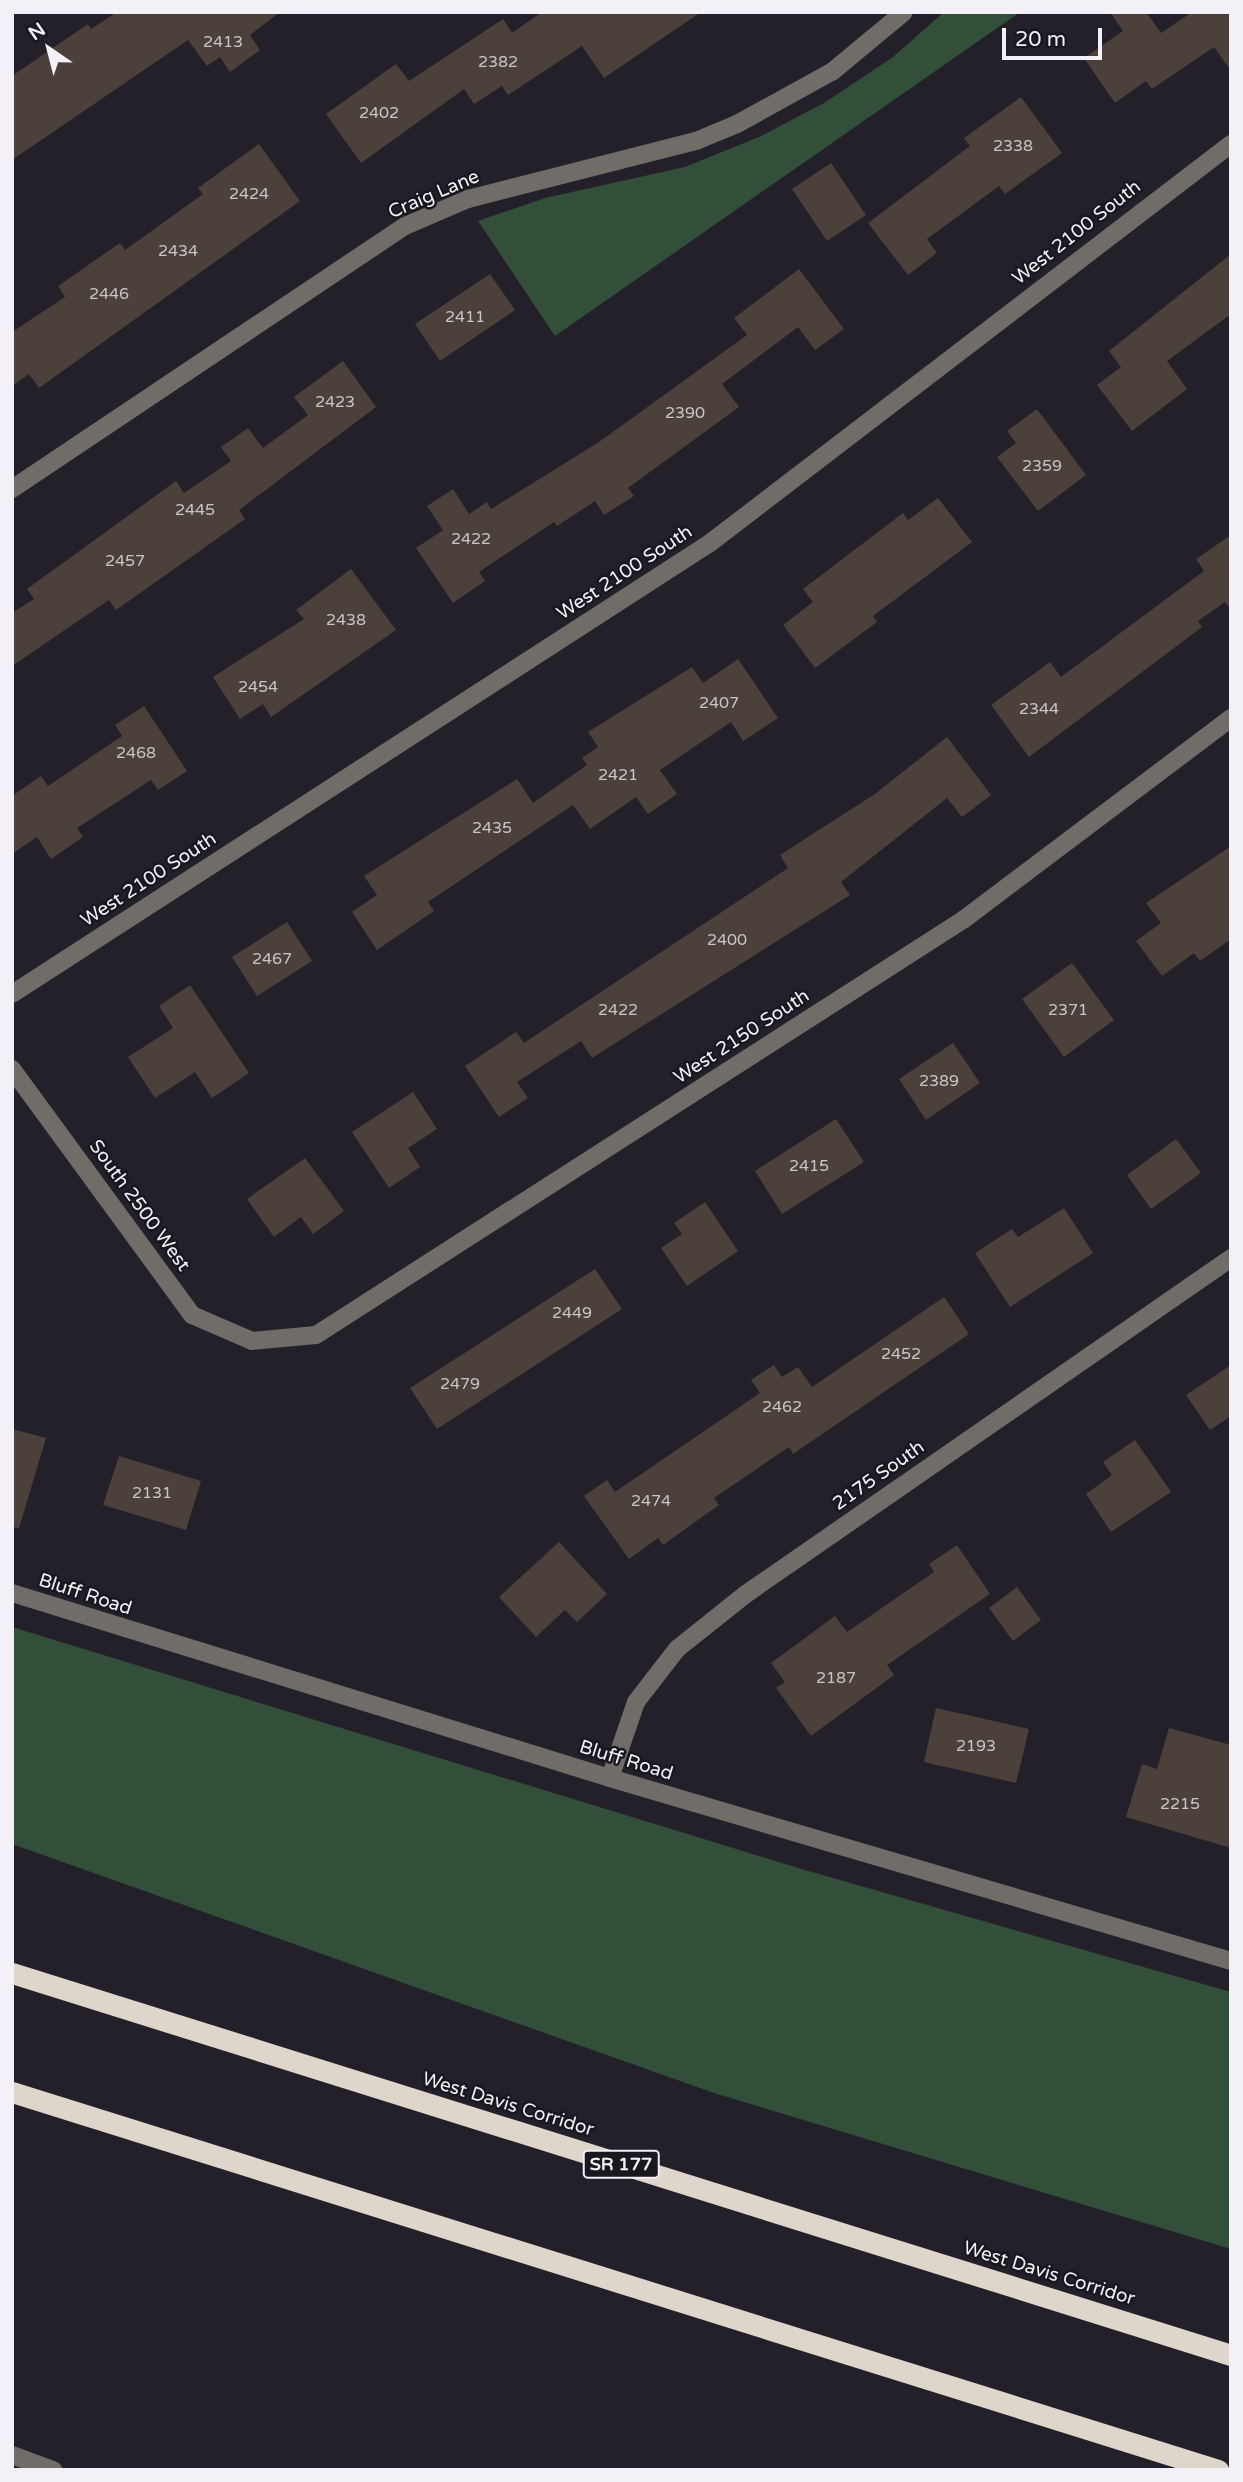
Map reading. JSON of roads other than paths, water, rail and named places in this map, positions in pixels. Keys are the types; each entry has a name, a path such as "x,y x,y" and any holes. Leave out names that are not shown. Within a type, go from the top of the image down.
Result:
{"highway":[{"name":"West Davis Corridor","path":"12,1973 1231,2355"},
{"path":"12,2092 1217,2470"}],"street":[{"name":"Craig Lane","path":"12,489 405,226 468,199 696,142 737,124 833,71 904,12"},
{"name":"West 2100 South","path":"12,994 710,543 1231,144"},
{"name":"West 2150 South","path":"252,1341 316,1335 963,920 1231,718"},
{"name":"South 2500 West","path":"12,1069 192,1315 252,1341"},
{"name":"2175 South","path":"610,1779 636,1702 677,1649 746,1594 1231,1258"},
{"name":"Bluff Road","path":"12,1593 610,1779 1231,1961"},
{"path":"12,2455 54,2470"}]}
